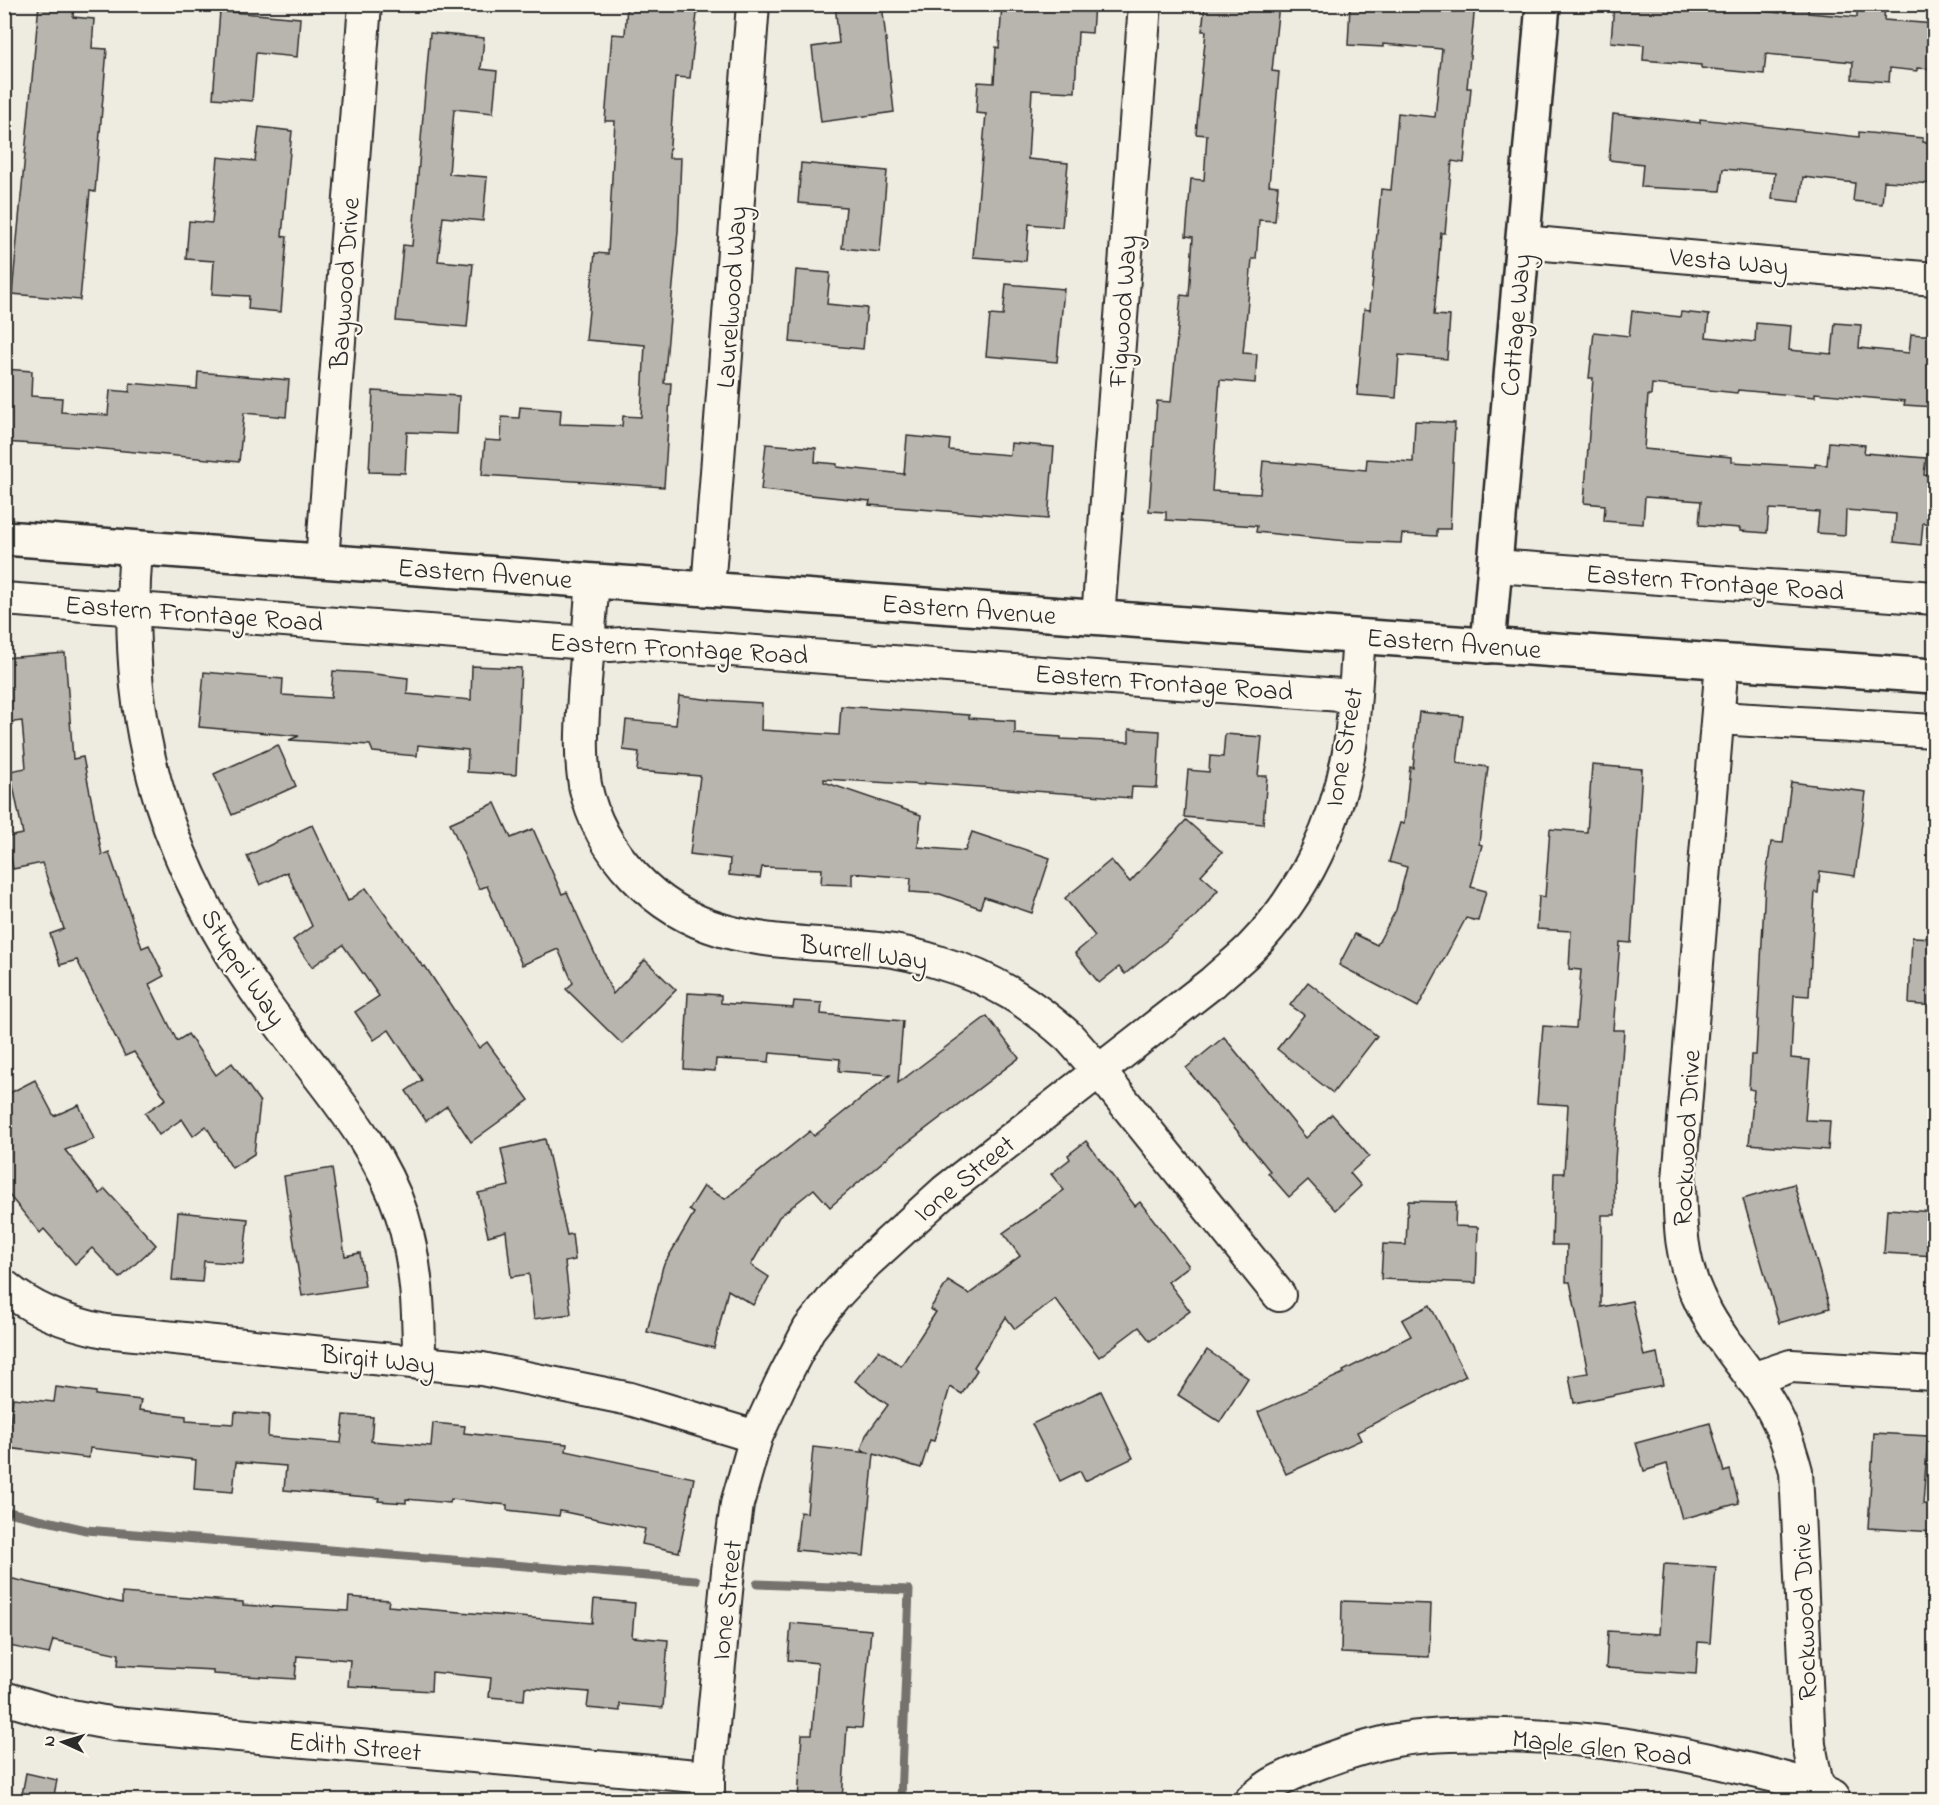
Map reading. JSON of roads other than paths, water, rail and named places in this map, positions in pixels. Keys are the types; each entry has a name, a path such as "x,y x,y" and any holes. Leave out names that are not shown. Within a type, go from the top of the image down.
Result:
{"main road":[{"name":"Cottage Way","path":"1488,646 1543,4"},
{"name":"Eastern Avenue","path":"4,538 1359,637 1935,676"}],"street":[{"name":"Baywood Drive","path":"322,561 365,4"},
{"name":"Laurelwood Way","path":"708,590 753,4"},
{"name":"Figwood Way","path":"1098,618 1145,4"},
{"name":"Vesta Way","path":"1522,242 1935,279"},
{"name":"Stuppi Way","path":"136,548 133,609 134,669 142,731 157,794 178,854 196,892 228,948 273,1015 355,1123 381,1166 401,1213 418,1287 419,1362"},
{"name":"Eastern Frontage Road","path":"1495,566 1935,598"},
{"name":"Burrell Way","path":"592,581 581,745 586,786 598,825 619,860 647,890 681,915 719,931 761,939 879,949 946,964 989,981 1029,1005 1068,1037 1099,1071 1279,1295"},
{"name":"Eastern Frontage Road","path":"4,599 588,643 659,645 1353,696"},
{"name":"Ione Street","path":"708,1789 728,1570 737,1504 756,1437 809,1329 866,1263 945,1191 1213,982 1251,948 1284,909 1311,866 1331,819 1350,746 1359,637"},
{"name":"Rockwood Drive","path":"1722,662 1679,1180 1680,1226 1685,1260 1698,1296 1720,1335 1765,1397 1788,1444 1796,1471 1809,1745 1827,1797"},
{"path":"1718,718 1935,731"},
{"name":"Birgit Way","path":"4,1286 47,1313 86,1327 105,1331 482,1369 630,1399 756,1437"},
{"path":"1752,1379 1791,1366 1935,1374"},
{"name":"Edith Street","path":"4,1698 55,1713 114,1724 708,1789"},
{"name":"Maple Glen Road","path":"1251,1800 1275,1782 1356,1751 1389,1742 1469,1734 1567,1737 1631,1745 1699,1757 1827,1797"}],"waterway":[{"path":"4,1511 86,1530 696,1580"},
{"path":"757,1584 909,1590 901,1800"}]}
